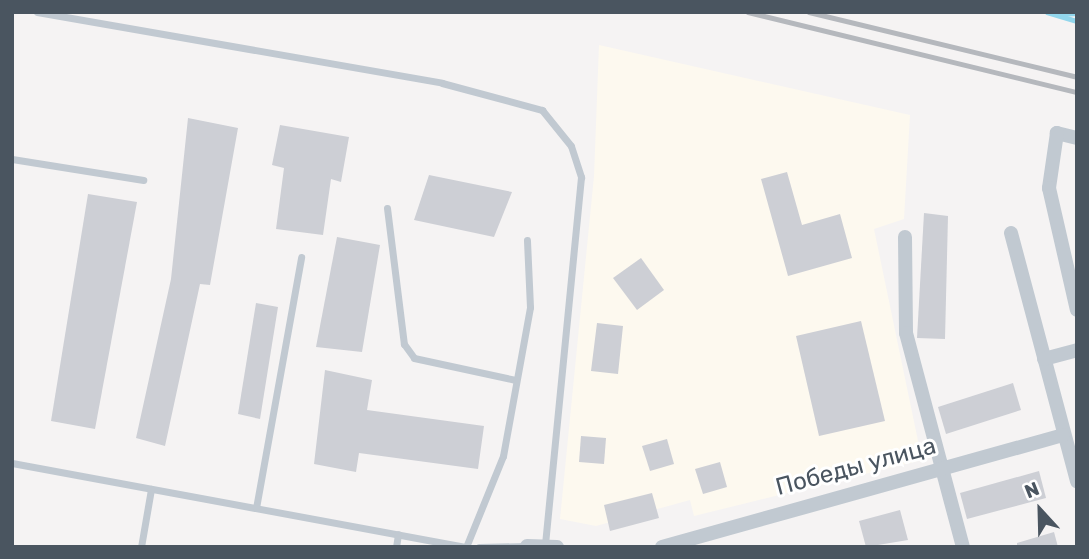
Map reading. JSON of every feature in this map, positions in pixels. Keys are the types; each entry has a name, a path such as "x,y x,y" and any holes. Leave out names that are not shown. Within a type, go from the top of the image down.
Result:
{"street":[{"path":"1077,138 1056,133 1049,188 1077,310"},
{"path":"1011,233 1077,481"},
{"path":"905,237 906,333 963,547"},
{"path":"1044,359 1077,350"},
{"name":"Победы улица","path":"662,547 1063,436"},
{"path":"527,546 557,547"}],"lane":[{"path":"37,12 442,83 542,110 571,146 582,177 545,547"},
{"path":"12,159 143,180"},
{"path":"387,208 404,344 414,358 516,380"},
{"path":"12,463 465,547 503,456 530,307 527,240"},
{"path":"256,508 301,257"},
{"path":"141,547 151,489"},
{"path":"396,547 398,534"},
{"path":"479,547 527,546"}],"shaded area":[{"path":"599,45 910,115 904,219 874,229 922,460 694,516 690,500 596,526 560,519 594,176"}],"building":[{"path":"188,118 238,128 210,285 200,284 165,446 136,438 171,279"},
{"path":"280,125 349,137 341,182 331,179 323,235 276,229 284,168 272,165"},
{"path":"787,172 802,225 840,214 852,258 788,276 761,179"},
{"path":"429,175 512,192 494,237 414,220"},
{"path":"88,194 137,202 95,429 51,421"},
{"path":"924,213 948,216 945,339 917,338"},
{"path":"337,237 380,245 362,352 316,347"},
{"path":"641,258 664,290 637,310 613,278"},
{"path":"256,303 278,307 260,419 238,414"},
{"path":"861,321 885,421 819,436 796,336"},
{"path":"597,323 623,326 618,374 591,371"},
{"path":"325,370 372,380 367,410 484,426 478,469 359,453 356,472 314,464"},
{"path":"1013,383 1021,410 946,434 938,407"},
{"path":"581,436 606,438 604,464 579,462"},
{"path":"667,439 674,464 650,471 642,446"},
{"path":"720,462 727,487 703,494 695,469"},
{"path":"1039,471 1046,498 967,519 960,493"},
{"path":"652,493 659,518 610,531 604,505"},
{"path":"900,510 908,540 866,547 859,521"},
{"path":"1054,532 1058,547 1017,547 1017,543"}],"waterway":[{"path":"1047,12 1077,21"},
{"path":"1060,14 1077,13"}],"railway":[{"path":"748,12 1077,92"},
{"path":"809,12 1077,77"}]}
